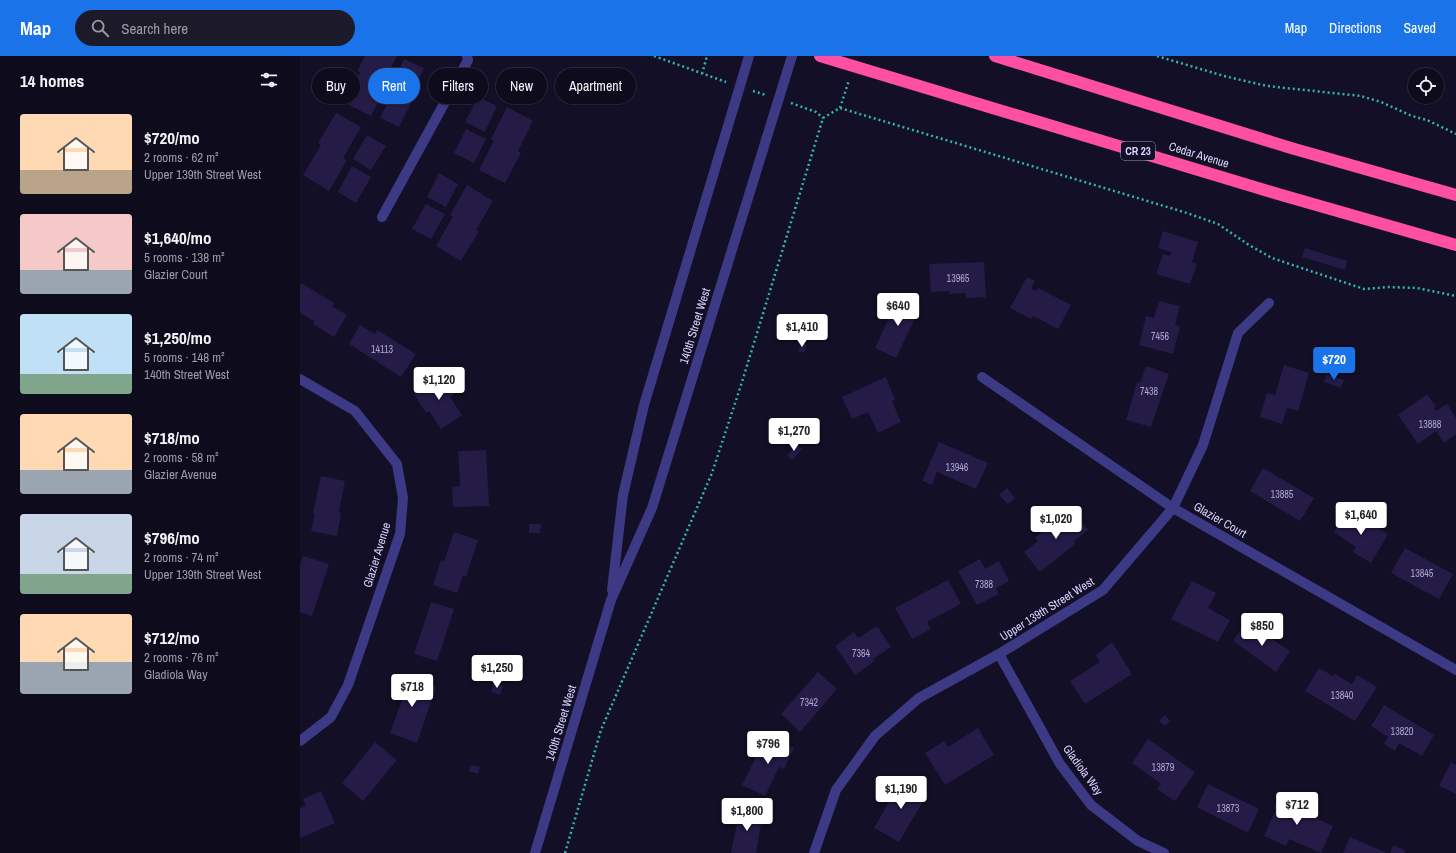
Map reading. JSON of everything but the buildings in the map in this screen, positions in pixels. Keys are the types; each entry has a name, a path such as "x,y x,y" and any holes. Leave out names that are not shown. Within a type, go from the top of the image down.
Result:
{"highway":[{"name":"Cedar Avenue","path":"820,56 1278,194 1456,245"},
{"path":"996,56 1291,148 1456,195"}],"street":[{"path":"382,218 468,60 467,56"},
{"name":"140th Street West","path":"611,600 623,495 644,405 749,56"},
{"name":"140th Street West","path":"535,853 611,600 652,508 792,56"},
{"name":"Upper 139th Street West","path":"814,853 836,790 875,736 919,698 999,654 1103,590 1173,508 1203,445 1238,333 1269,303"},
{"name":"Glazier Court","path":"982,377 1173,508 1456,670"},
{"name":"Glazier Avenue","path":"300,379 355,412 397,464 403,498 400,534 348,685 331,716 300,741"},
{"name":"Gladiola Way","path":"999,654 1060,764 1091,804 1138,841 1164,853"}],"path":[{"path":"654,56 702,74 707,56"},
{"path":"1157,56 1224,76 1267,86 1361,96 1381,102 1412,116 1427,120 1456,134"},
{"path":"565,853 601,730 712,473 742,382 823,118 840,108 1187,213 1218,224 1249,245 1272,258 1364,289 1389,287 1417,288 1456,296"}]}
